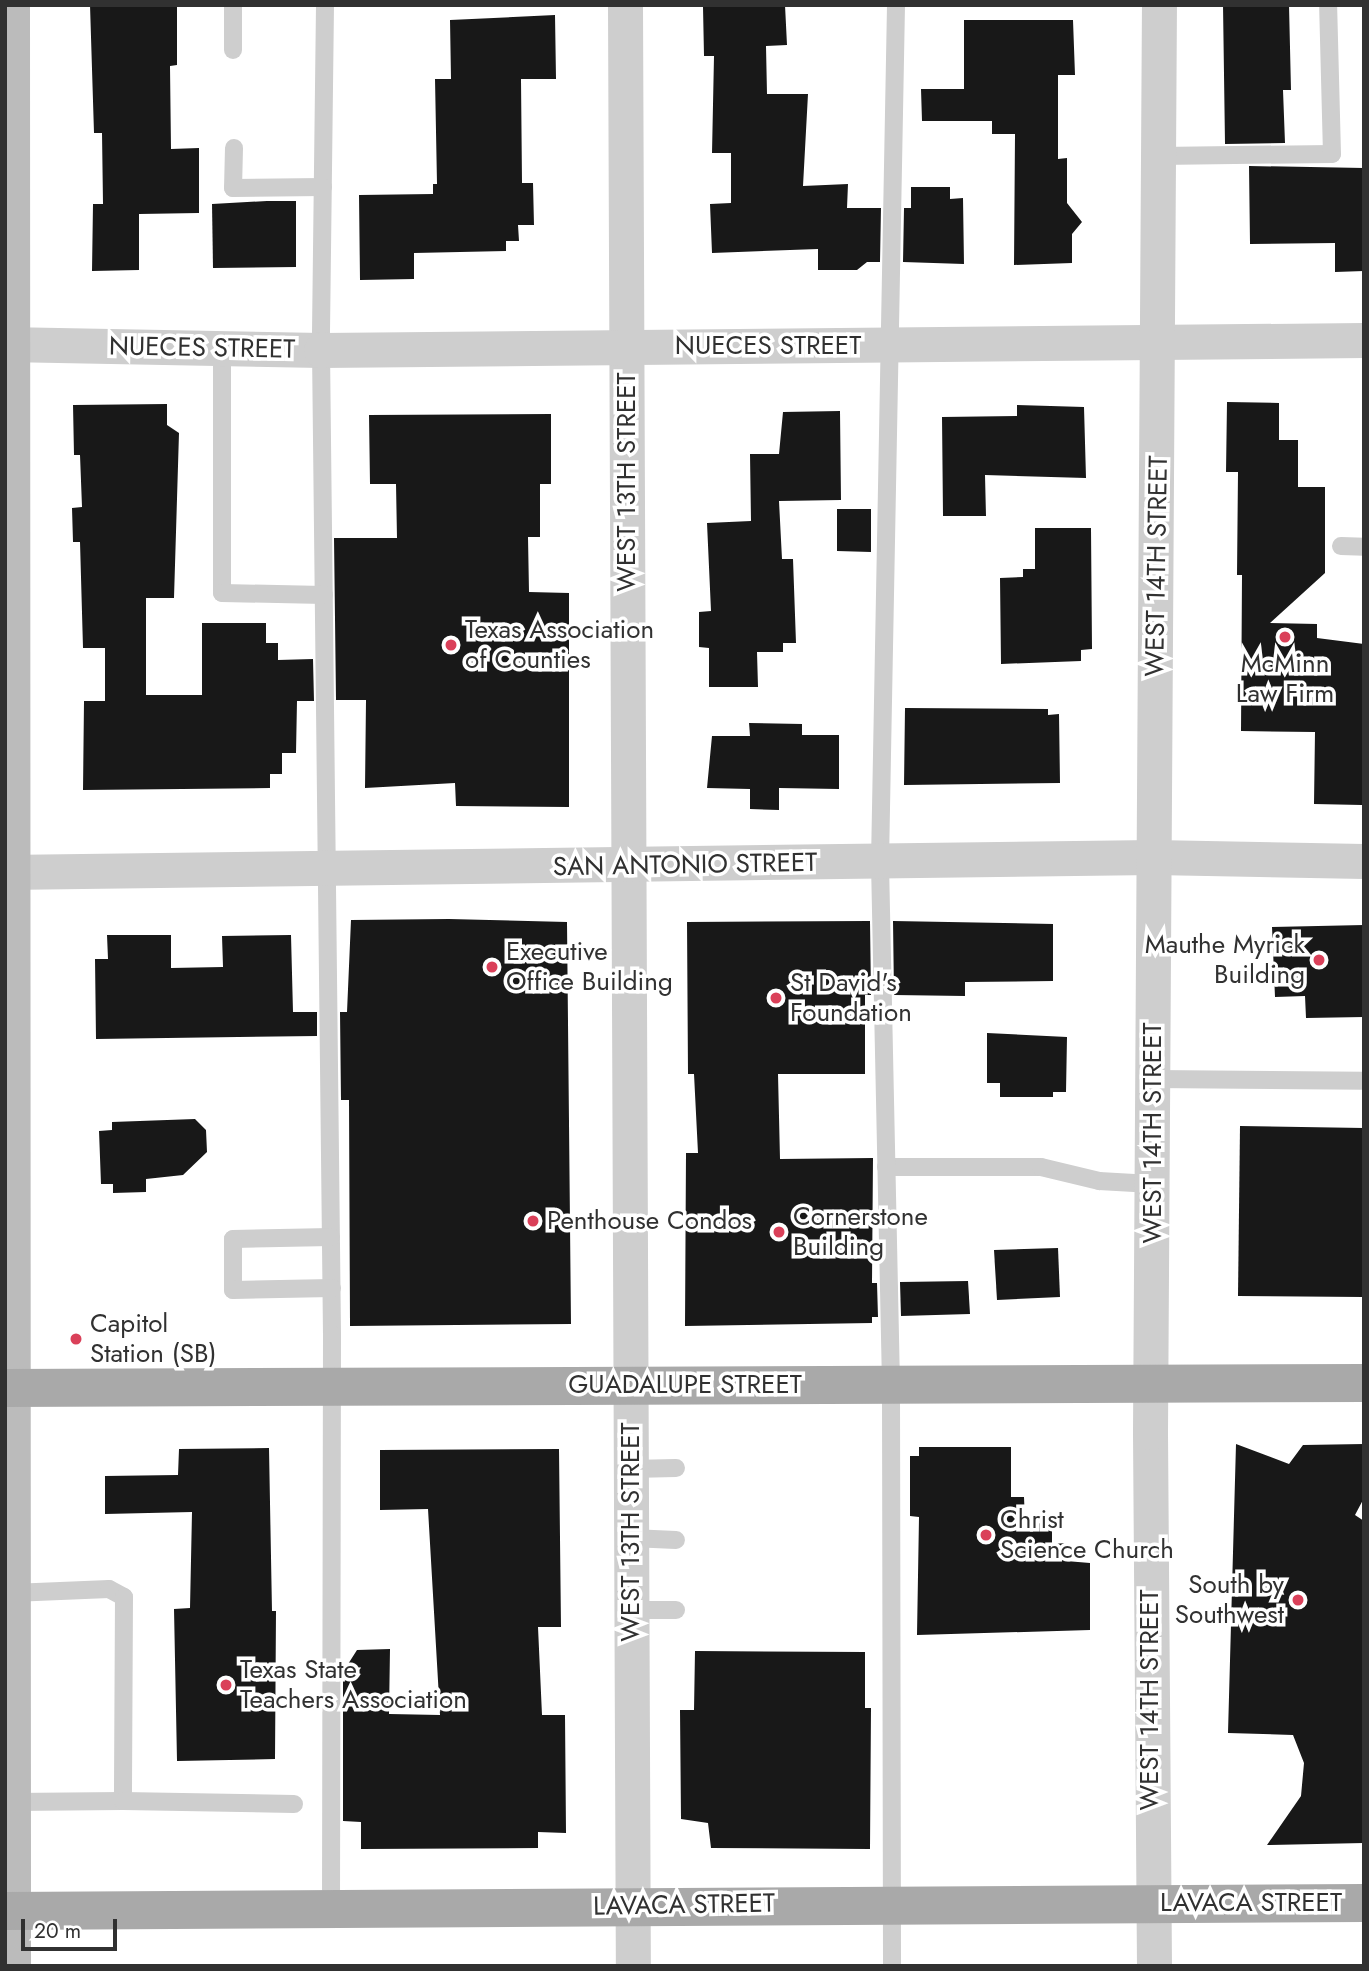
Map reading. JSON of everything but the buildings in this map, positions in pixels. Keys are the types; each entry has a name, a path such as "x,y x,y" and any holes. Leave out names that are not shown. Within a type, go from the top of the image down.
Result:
{"main road":[{"path":"11,5 7,344 7,872 8,1388 12,1593 9,1911 12,1966"},
{"name":"GUADALUPE STREET","path":"8,1388 1364,1383"},
{"name":"LAVACA STREET","path":"9,1911 634,1905 1364,1903"}],"street":[{"name":"WEST 13TH STREET","path":"625,5 633,1966"},
{"name":"WEST 14TH STREET","path":"1154,1966 1151,1384 1159,5"},
{"name":"NUECES STREET","path":"7,344 321,350 1364,340"},
{"name":"SAN ANTONIO STREET","path":"7,872 328,867 629,867 1154,857 1364,861"}],"lane":[{"path":"233,5 233,50"},
{"path":"325,5 321,350 332,1288 331,1909"},
{"path":"892,1966 891,1384 880,862 896,5"},
{"path":"1159,156 1332,155 1328,5"},
{"path":"234,148 233,188 323,187"},
{"path":"222,348 222,593 324,595"},
{"path":"1341,547 1364,547"},
{"path":"1153,1079 1364,1080"},
{"path":"886,1167 1041,1167 1099,1181 1152,1184"},
{"path":"331,1237 233,1239 233,1290 332,1288"},
{"path":"631,1469 676,1468"},
{"path":"631,1538 676,1540"},
{"path":"12,1593 109,1589 124,1597 123,1801"},
{"path":"631,1610 676,1610"},
{"path":"12,1802 295,1804"}],"place":[{"name":"McMinn Law Firm","path":"1285,637"},
{"name":"Texas Association of Counties","path":"451,645"},
{"name":"Mauthe Myrick Building","path":"1319,960"},
{"name":"Executive Office Building","path":"492,967"},
{"name":"St David's Foundation","path":"776,998"},
{"name":"Penthouse Condos","path":"533,1221"},
{"name":"Cornerstone Building","path":"779,1232"},
{"name":"Capitol Station (SB)","path":"76,1339"},
{"name":"Christ Science Church","path":"986,1535"},
{"name":"South by Southwest","path":"1298,1600"},
{"name":"Texas State Teachers Association","path":"226,1685"}]}
